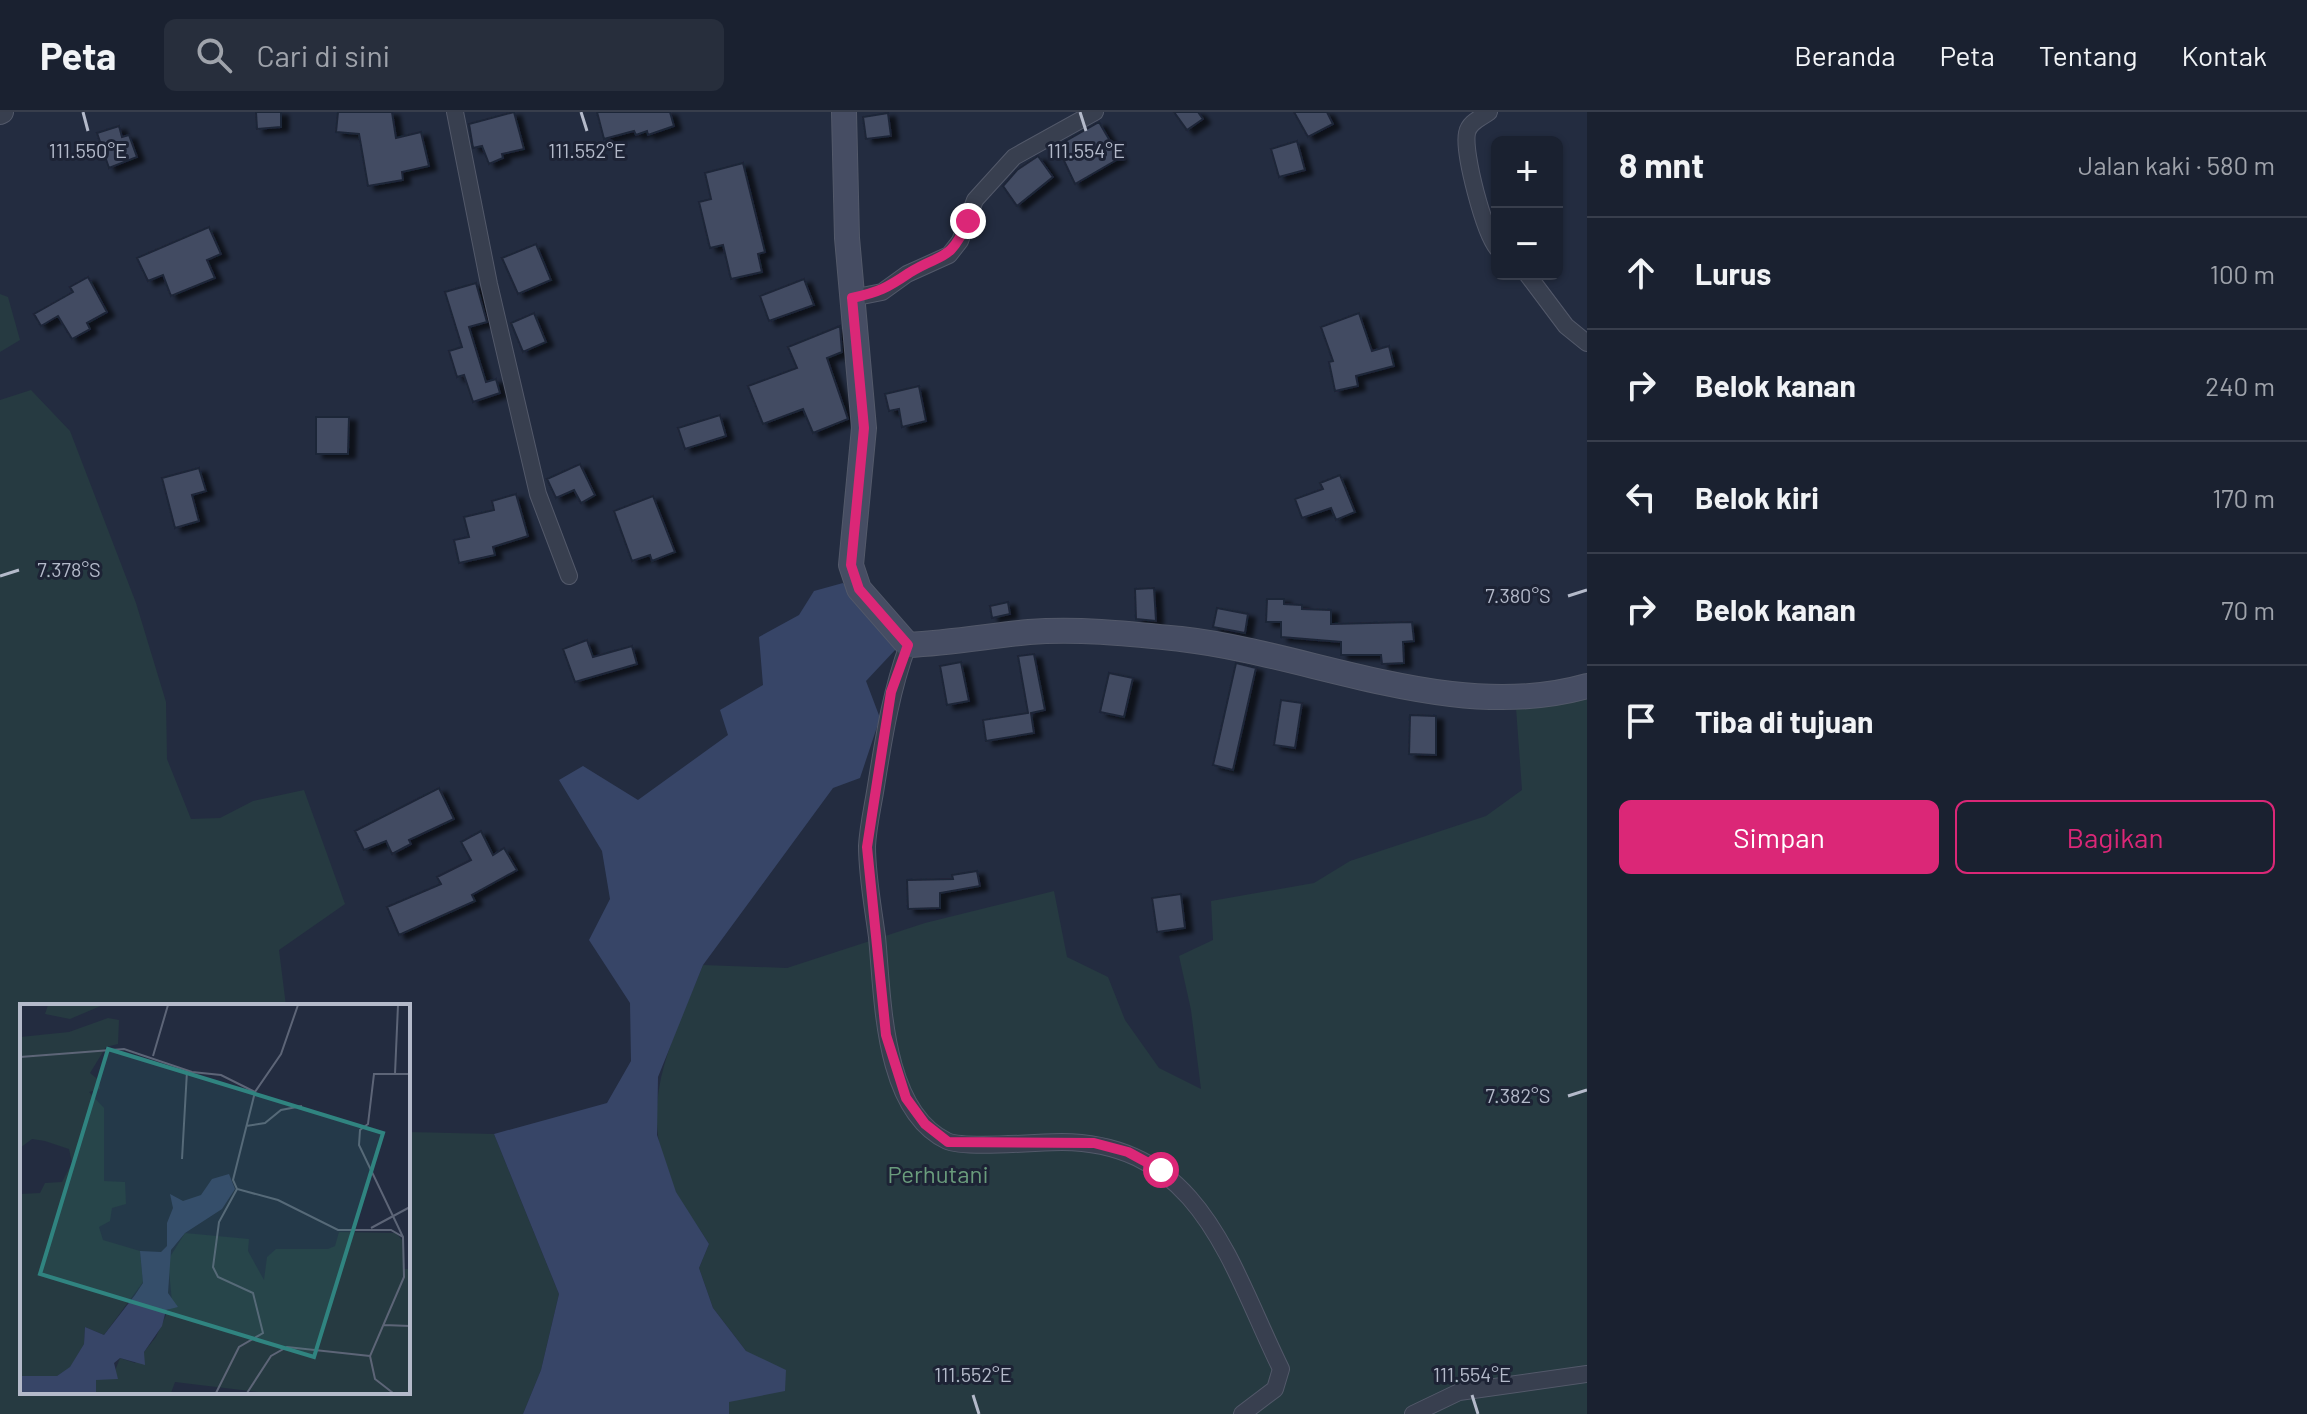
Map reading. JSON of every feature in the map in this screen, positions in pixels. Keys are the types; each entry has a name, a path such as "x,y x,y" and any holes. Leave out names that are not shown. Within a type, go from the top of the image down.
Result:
{"main road":[{"path":"844,112 852,298 864,428 851,565 859,589 908,645 1063,631 1214,644 1347,675 1478,697 1534,697 1587,686"}],"street":[{"path":"455,112 489,284 538,494 569,576"},
{"path":"852,298 882,292 907,274 949,255 960,241 975,200 1014,157 1095,112"},
{"path":"1489,112 1472,123 1466,136 1481,215 1491,236"},
{"path":"1532,280 1566,326 1587,343"},
{"path":"908,645 891,692 867,847 886,1035 906,1098 925,1124 948,1142 1094,1143 1128,1152 1161,1170 1196,1202 1217,1230 1281,1369 1275,1389 1242,1414"},
{"path":"1413,1414 1459,1392 1587,1374"}],"green space":[{"path":"0,294 8,297 20,340 0,352"},
{"path":"31,390 70,431 136,603 166,702 167,759 191,819 220,818 253,801 304,790 345,904 279,950 286,1004 20,1004 20,1394 410,1394 410,1132 494,1134 559,1294 541,1370 523,1414 0,1414 0,400"},
{"name":"Perhutani","path":"1587,694 1587,1414 729,1414 728,1402 746,1351 713,1308 699,1268 709,1244 676,1193 664,1162 658,1132 657,1104 661,1076 703,965 787,968 925,923 1054,891 1067,957 1108,977 1125,1020 1159,1068 1201,1089 1191,1010 1179,956 1213,940 1211,901 1314,883 1350,861 1486,816 1522,790 1516,708"}],"water":[{"path":"843,583 896,649 866,681 880,718 860,778 833,788 703,965 658,1077 657,1135 676,1192 709,1244 699,1268 713,1308 746,1351 786,1370 785,1391 729,1402 729,1414 523,1414 541,1370 559,1294 494,1134 607,1103 631,1061 630,1003 589,940 610,899 602,851 559,780 583,766 638,800 728,735 720,710 763,685 759,637 799,615 814,591"}],"building":[{"path":"256,112 281,112 281,127 257,129"},
{"path":"338,112 392,112 396,138 421,132 429,166 402,172 403,180 368,186 359,134 336,132"},
{"path":"514,112 524,149 502,154 503,158 489,164 482,146 473,148 469,124"},
{"path":"597,112 670,112 674,126 648,135 647,131 636,135 634,131 604,139"},
{"path":"1174,112 1198,112 1203,119 1187,130"},
{"path":"1294,112 1327,112 1333,124 1308,137"},
{"path":"888,113 891,136 866,139 863,117"},
{"path":"1099,122 1120,158 1075,184 1057,146"},
{"path":"119,126 122,137 129,135 137,157 109,168 97,133"},
{"path":"1297,141 1305,170 1279,177 1271,149"},
{"path":"1038,156 1053,177 1017,206 1003,186 1017,170"},
{"path":"743,163 765,252 758,254 762,272 731,279 723,245 710,248 699,202 711,199 705,173"},
{"path":"209,227 221,254 207,260 215,278 171,296 163,275 148,281 137,258"},
{"path":"536,244 551,280 518,294 502,258"},
{"path":"88,277 107,312 87,323 90,329 72,339 58,316 41,326 34,314 73,292 70,287"},
{"path":"804,279 814,305 769,321 760,296"},
{"path":"476,283 487,322 469,327 486,382 496,379 500,393 473,402 464,375 457,377 449,351 462,347 445,292"},
{"path":"534,313 546,342 523,352 511,323"},
{"path":"1359,313 1372,351 1389,346 1394,366 1356,376 1358,386 1335,391 1329,362 1333,361 1321,327"},
{"path":"840,326 842,352 827,358 848,419 813,433 803,409 763,424 748,386 797,368 788,347"},
{"path":"919,386 926,421 902,427 899,409 889,411 885,394"},
{"path":"720,415 726,436 685,449 678,428"},
{"path":"316,417 349,417 348,454 316,454"},
{"path":"580,464 595,495 581,503 574,490 556,498 547,479"},
{"path":"199,468 206,491 192,495 199,521 175,528 162,478"},
{"path":"1340,475 1355,512 1336,520 1331,508 1302,518 1295,499 1323,489 1320,483"},
{"path":"516,494 528,536 493,547 495,555 459,563 454,540 469,537 464,517 494,510 492,501"},
{"path":"653,496 675,552 652,561 650,555 632,561 614,511"},
{"path":"1154,588 1156,621 1136,619 1135,589"},
{"path":"1267,599 1284,599 1284,604 1302,605 1302,609 1331,610 1331,624 1412,622 1414,641 1403,642 1404,663 1382,664 1381,655 1341,655 1341,642 1281,637 1281,622 1266,622"},
{"path":"1008,602 1010,614 992,618 990,606"},
{"path":"1217,608 1248,614 1245,633 1213,627"},
{"path":"587,640 593,657 632,646 637,664 575,682 563,649"},
{"path":"1034,654 1045,710 1031,713 1034,733 986,741 983,720 1028,713 1018,656"},
{"path":"961,662 969,701 947,705 940,666"},
{"path":"1236,663 1256,668 1233,770 1213,765"},
{"path":"1109,673 1133,678 1124,717 1100,712"},
{"path":"1281,700 1302,703 1295,748 1274,745"},
{"path":"1410,715 1436,716 1436,755 1409,754"},
{"path":"439,788 454,819 409,840 411,844 392,854 386,841 364,850 355,831"},
{"path":"481,831 493,855 504,848 517,870 472,895 475,901 399,935 387,907 441,884 437,877 471,860 461,842"},
{"path":"977,871 980,886 940,893 940,908 908,909 907,880 953,879 952,875"},
{"path":"1181,894 1185,928 1157,932 1152,898"}],"route":[{"path":"968,221 960,241 949,255 907,274 882,292 852,298 864,428 853,512 851,565 859,589 908,645 891,692 867,847 886,1035 906,1098 925,1124 948,1142 1094,1143 1128,1152 1161,1170"}]}
